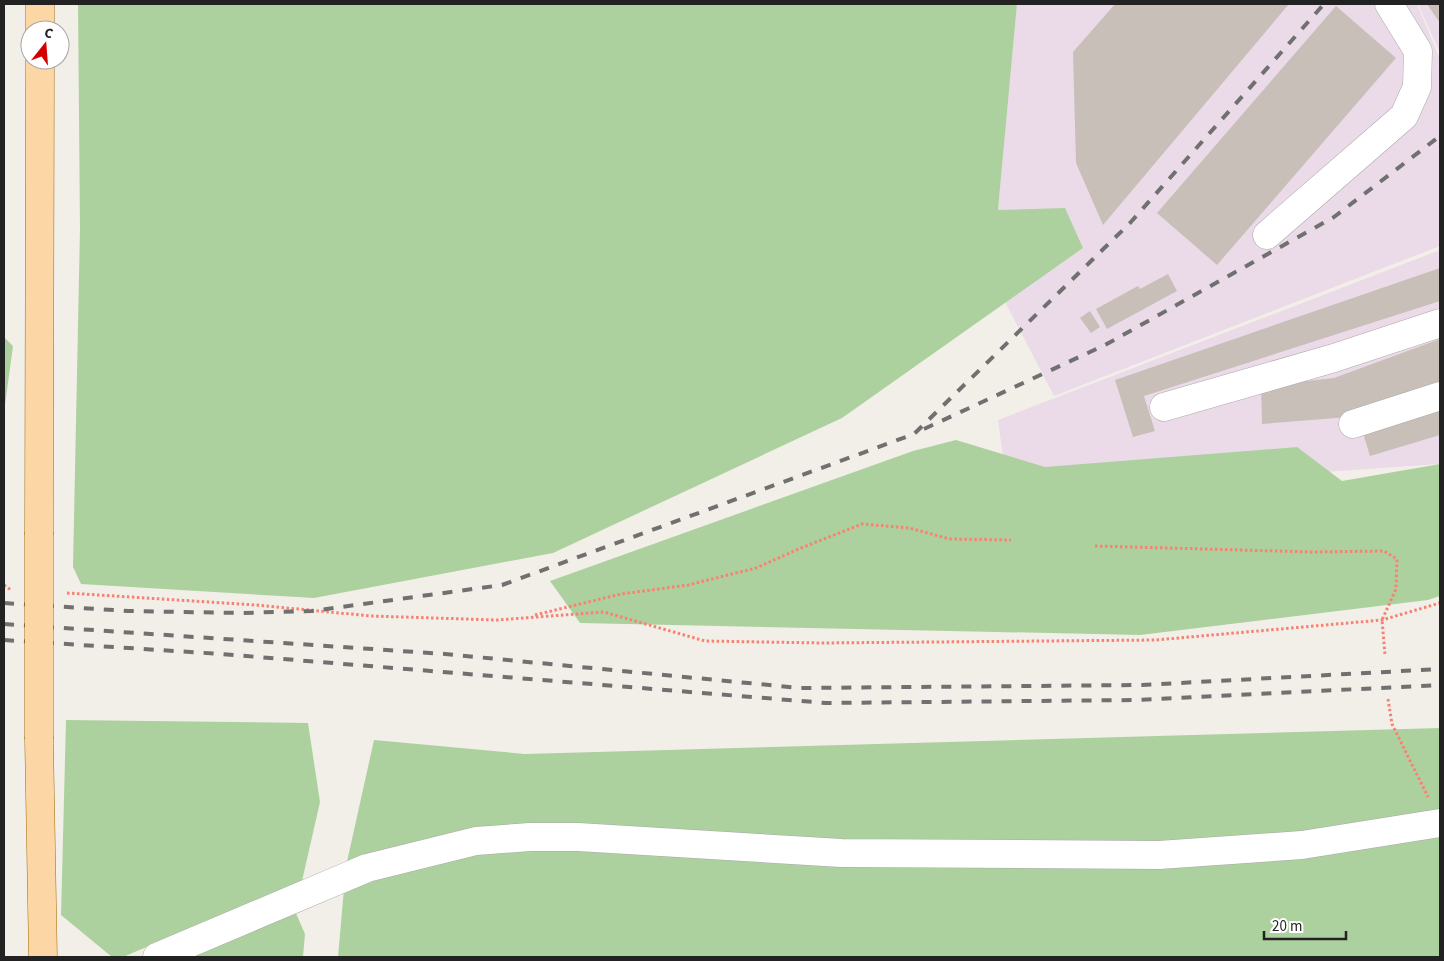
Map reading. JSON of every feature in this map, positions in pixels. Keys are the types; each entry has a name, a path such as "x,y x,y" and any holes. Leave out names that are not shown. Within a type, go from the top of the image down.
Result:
{"main road":[{"path":"40,4 40,20"},
{"path":"40,70 39,740 43,957"}],"street":[{"path":"1267,235 1404,116 1417,87 1418,52 1389,4"},
{"path":"1164,407 1334,358 1440,323"},
{"path":"1353,424 1440,396"},
{"path":"157,957 367,868 476,841 530,837 578,837 841,853 1159,855 1302,845 1436,814"}],"path":[{"path":"526,617 621,594 688,585 756,568 862,524 909,528 950,539 1011,540"},
{"path":"1095,546 1314,552 1384,550 1398,559 1396,589 1382,620 1385,655"},
{"path":"4,585 12,590"},
{"path":"58,593 256,605 371,616 497,620 604,612 705,641 822,643 1156,640 1382,620 1440,603"},
{"path":"1388,699 1392,724 1436,814"}],"shaded area":[{"path":"1017,4 1417,4 1440,59 1440,246 1054,396 1005,302 1083,248 998,210"},
{"path":"1418,4 1440,4 1440,53"},
{"path":"1440,250 1440,464 1008,494 998,420"}],"green space":[{"path":"78,4 1017,4 998,210 1065,208 1083,248 842,418 553,553 314,598 81,584 73,567 80,229"},
{"path":"4,337 13,346 4,412"},
{"path":"956,440 1045,467 1297,447 1342,481 1440,464 1440,596 1428,600 1140,635 580,623 550,581 913,451"},
{"path":"66,720 308,723 320,802 302,881 123,957 112,957 61,915"},
{"path":"1440,728 1440,957 338,957 346,866 374,740 525,754"},
{"path":"295,911 305,934 303,957 191,957"}],"building":[{"path":"1115,4 1289,4 1103,225 1076,163 1073,52"},
{"path":"1427,4 1440,4 1440,23"},
{"path":"1336,6 1396,58 1217,265 1157,213"},
{"path":"1440,268 1440,301 1144,396 1155,431 1133,437 1115,380"},
{"path":"1168,274 1177,291 1107,329 1096,309 1138,286 1140,289"},
{"path":"1090,311 1100,327 1091,333 1080,318"},
{"path":"1440,339 1440,382 1349,417 1262,424 1261,386 1334,378"},
{"path":"1440,410 1440,435 1370,456 1363,433"}],"railway":[{"path":"4,603 128,611 241,613 312,611 502,585 914,434 1130,223 1324,4"},
{"path":"924,429 1105,345 1334,217 1440,136"},
{"path":"4,624 445,654 800,688 1142,685 1440,669"},
{"path":"4,640 221,654 826,703 1136,700 1440,685"}]}
